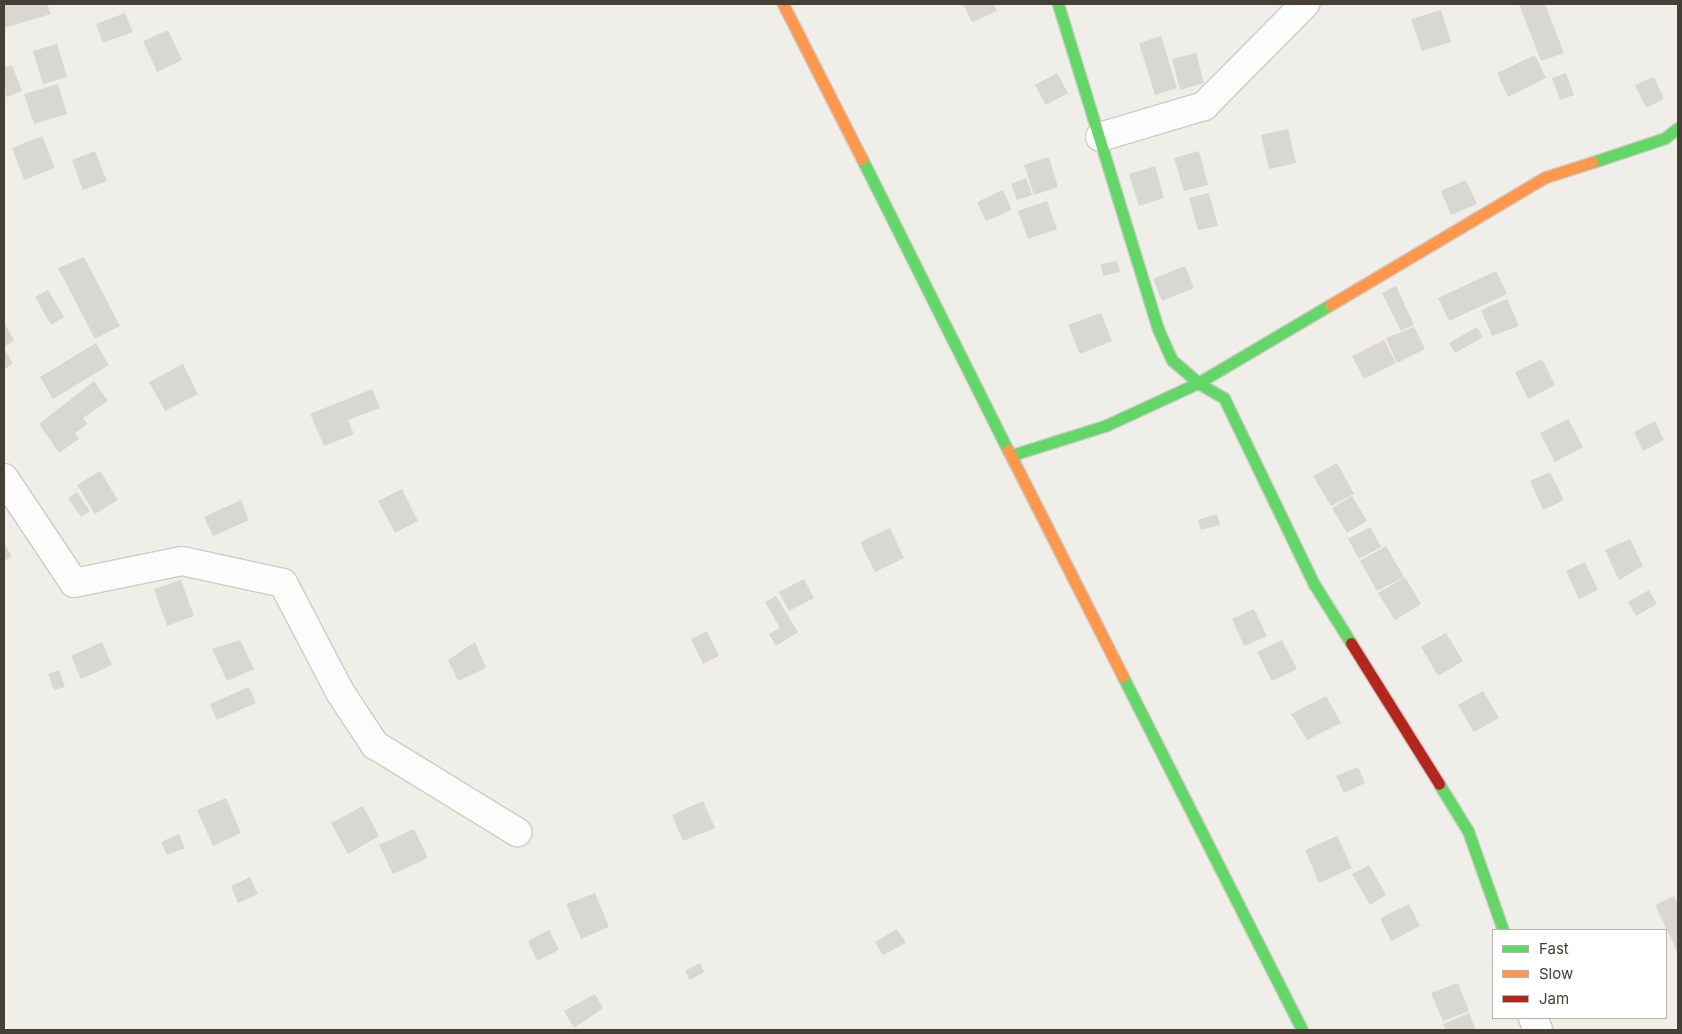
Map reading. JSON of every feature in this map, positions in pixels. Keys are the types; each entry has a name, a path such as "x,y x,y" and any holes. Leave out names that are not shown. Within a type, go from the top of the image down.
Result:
{"street":[{"path":"782,4 1302,1030"},
{"path":"1058,4 1158,329 1172,360 1198,383 1224,398 1314,584 1468,831 1503,929"},
{"path":"1100,137 1204,106 1305,4"},
{"path":"1012,455 1107,425 1198,383 1546,177 1665,138 1678,128"},
{"path":"4,478 74,583 182,561 283,583 340,692 375,745 517,832"}],"building":[{"path":"4,4 47,4 51,14 4,28"},
{"path":"963,4 994,4 997,11 972,22"},
{"path":"1519,4 1545,4 1564,53 1541,61"},
{"path":"1441,10 1451,42 1422,51 1411,19"},
{"path":"125,13 133,32 103,43 96,24"},
{"path":"168,30 182,60 157,72 143,41"},
{"path":"1161,36 1177,88 1155,95 1139,43"},
{"path":"57,44 67,77 43,84 33,51"},
{"path":"1196,53 1204,83 1180,90 1172,59"},
{"path":"1535,55 1546,78 1508,97 1497,73"},
{"path":"12,65 22,91 6,97 4,68"},
{"path":"1057,73 1068,93 1046,105 1035,85"},
{"path":"1566,73 1574,95 1560,100 1552,78"},
{"path":"1654,77 1664,99 1646,108 1635,85"},
{"path":"58,84 67,114 34,124 24,94"},
{"path":"1288,129 1296,163 1269,169 1261,135"},
{"path":"42,136 55,168 24,180 12,148"},
{"path":"95,151 107,181 83,190 72,160"},
{"path":"1199,151 1208,185 1184,191 1174,158"},
{"path":"1049,157 1058,187 1034,195 1024,165"},
{"path":"1155,166 1164,198 1139,206 1129,174"},
{"path":"1026,178 1032,195 1017,200 1011,184"},
{"path":"1466,180 1477,204 1451,215 1441,191"},
{"path":"1003,190 1012,210 986,221 977,202"},
{"path":"1209,193 1218,226 1198,230 1189,198"},
{"path":"1047,201 1057,229 1028,239 1018,211"},
{"path":"84,257 120,326 95,339 58,268"},
{"path":"1117,261 1120,272 1103,276 1101,264"},
{"path":"1185,266 1194,288 1162,301 1153,279"},
{"path":"1496,271 1507,294 1449,321 1438,298"},
{"path":"1396,286 1414,325 1401,331 1382,293"},
{"path":"48,290 64,317 51,325 35,297"},
{"path":"1507,299 1519,326 1492,336 1481,310"},
{"path":"1101,313 1112,341 1080,354 1068,325"},
{"path":"4,323 14,340 4,347"},
{"path":"1414,327 1425,349 1397,363 1386,338"},
{"path":"1477,327 1483,337 1455,353 1449,343"},
{"path":"1384,340 1396,363 1364,379 1352,356"},
{"path":"96,343 109,365 53,399 40,377"},
{"path":"4,351 13,364 4,369"},
{"path":"1542,359 1555,385 1528,399 1515,372"},
{"path":"183,364 198,394 165,411 149,382"},
{"path":"94,381 108,401 83,418 87,424 75,433 79,439 59,453 39,424"},
{"path":"372,389 380,408 348,420 354,434 324,446 310,414"},
{"path":"1568,419 1583,447 1555,462 1540,433"},
{"path":"1655,421 1664,440 1643,451 1634,432"},
{"path":"1337,463 1354,494 1331,506 1313,476"},
{"path":"100,471 118,500 95,514 77,485"},
{"path":"1550,472 1564,500 1543,510 1530,481"},
{"path":"402,489 418,521 395,533 378,501"},
{"path":"77,492 90,511 81,517 68,498"},
{"path":"1352,496 1367,521 1347,533 1332,508"},
{"path":"241,500 249,520 213,536 204,517"},
{"path":"1217,514 1220,525 1201,530 1198,520"},
{"path":"1370,527 1381,547 1359,559 1348,539"},
{"path":"890,528 904,558 875,572 860,542"},
{"path":"1630,539 1643,566 1619,580 1605,550"},
{"path":"4,544 12,556 4,561"},
{"path":"1386,546 1404,577 1377,591 1360,561"},
{"path":"1585,562 1598,590 1579,599 1566,571"},
{"path":"1405,577 1421,604 1395,620 1378,593"},
{"path":"804,579 814,598 789,611 779,592"},
{"path":"181,580 194,616 167,626 154,589"},
{"path":"1649,590 1657,604 1636,616 1628,602"},
{"path":"776,596 798,632 776,646 769,634 780,628 765,602"},
{"path":"1254,609 1267,636 1244,646 1232,619"},
{"path":"707,631 719,656 703,664 691,639"},
{"path":"1446,633 1463,661 1438,676 1421,647"},
{"path":"240,640 254,669 227,681 212,649"},
{"path":"1282,640 1297,669 1272,681 1257,652"},
{"path":"102,642 112,665 81,679 71,656"},
{"path":"475,642 486,668 458,681 448,660"},
{"path":"59,670 65,687 54,690 48,674"},
{"path":"249,687 256,703 217,720 210,704"},
{"path":"1483,691 1499,718 1474,732 1458,705"},
{"path":"1326,696 1341,723 1307,740 1291,714"},
{"path":"1358,767 1365,783 1344,793 1336,776"},
{"path":"226,798 241,833 213,846 197,810"},
{"path":"703,801 715,828 683,841 672,815"},
{"path":"363,806 379,836 348,854 331,823"},
{"path":"414,829 428,858 393,874 379,845"},
{"path":"179,834 185,848 167,855 161,842"},
{"path":"1337,836 1352,868 1319,883 1305,850"},
{"path":"1369,865 1386,895 1370,905 1352,874"},
{"path":"250,877 258,894 238,903 231,886"},
{"path":"595,893 609,927 581,939 566,904"},
{"path":"1674,896 1678,904 1678,953 1667,929 1655,905"},
{"path":"1409,904 1420,926 1391,941 1380,918"},
{"path":"897,929 906,943 883,955 875,942"},
{"path":"549,930 559,950 537,961 528,941"},
{"path":"700,963 704,972 690,980 685,971"},
{"path":"1458,983 1469,1011 1443,1021 1431,993"},
{"path":"595,994 603,1008 574,1028 564,1011"},
{"path":"1469,1013 1476,1030 1446,1030 1443,1024"}],"traffic: fast":[{"path":"1058,4 1158,329 1172,360 1198,383 1330,305"},
{"path":"1593,162 1665,138 1678,128"},
{"path":"862,159 1008,450"},
{"path":"1012,455 1107,425 1198,383 1224,398 1314,584 1351,643"},
{"path":"1123,677 1302,1030"},
{"path":"1439,784 1468,831 1503,929"}],"traffic: slow":[{"path":"783,4 862,159"},
{"path":"1330,305 1546,177 1593,162"},
{"path":"1008,450 1123,677"}],"traffic: jam":[{"path":"1351,643 1439,784"}]}
